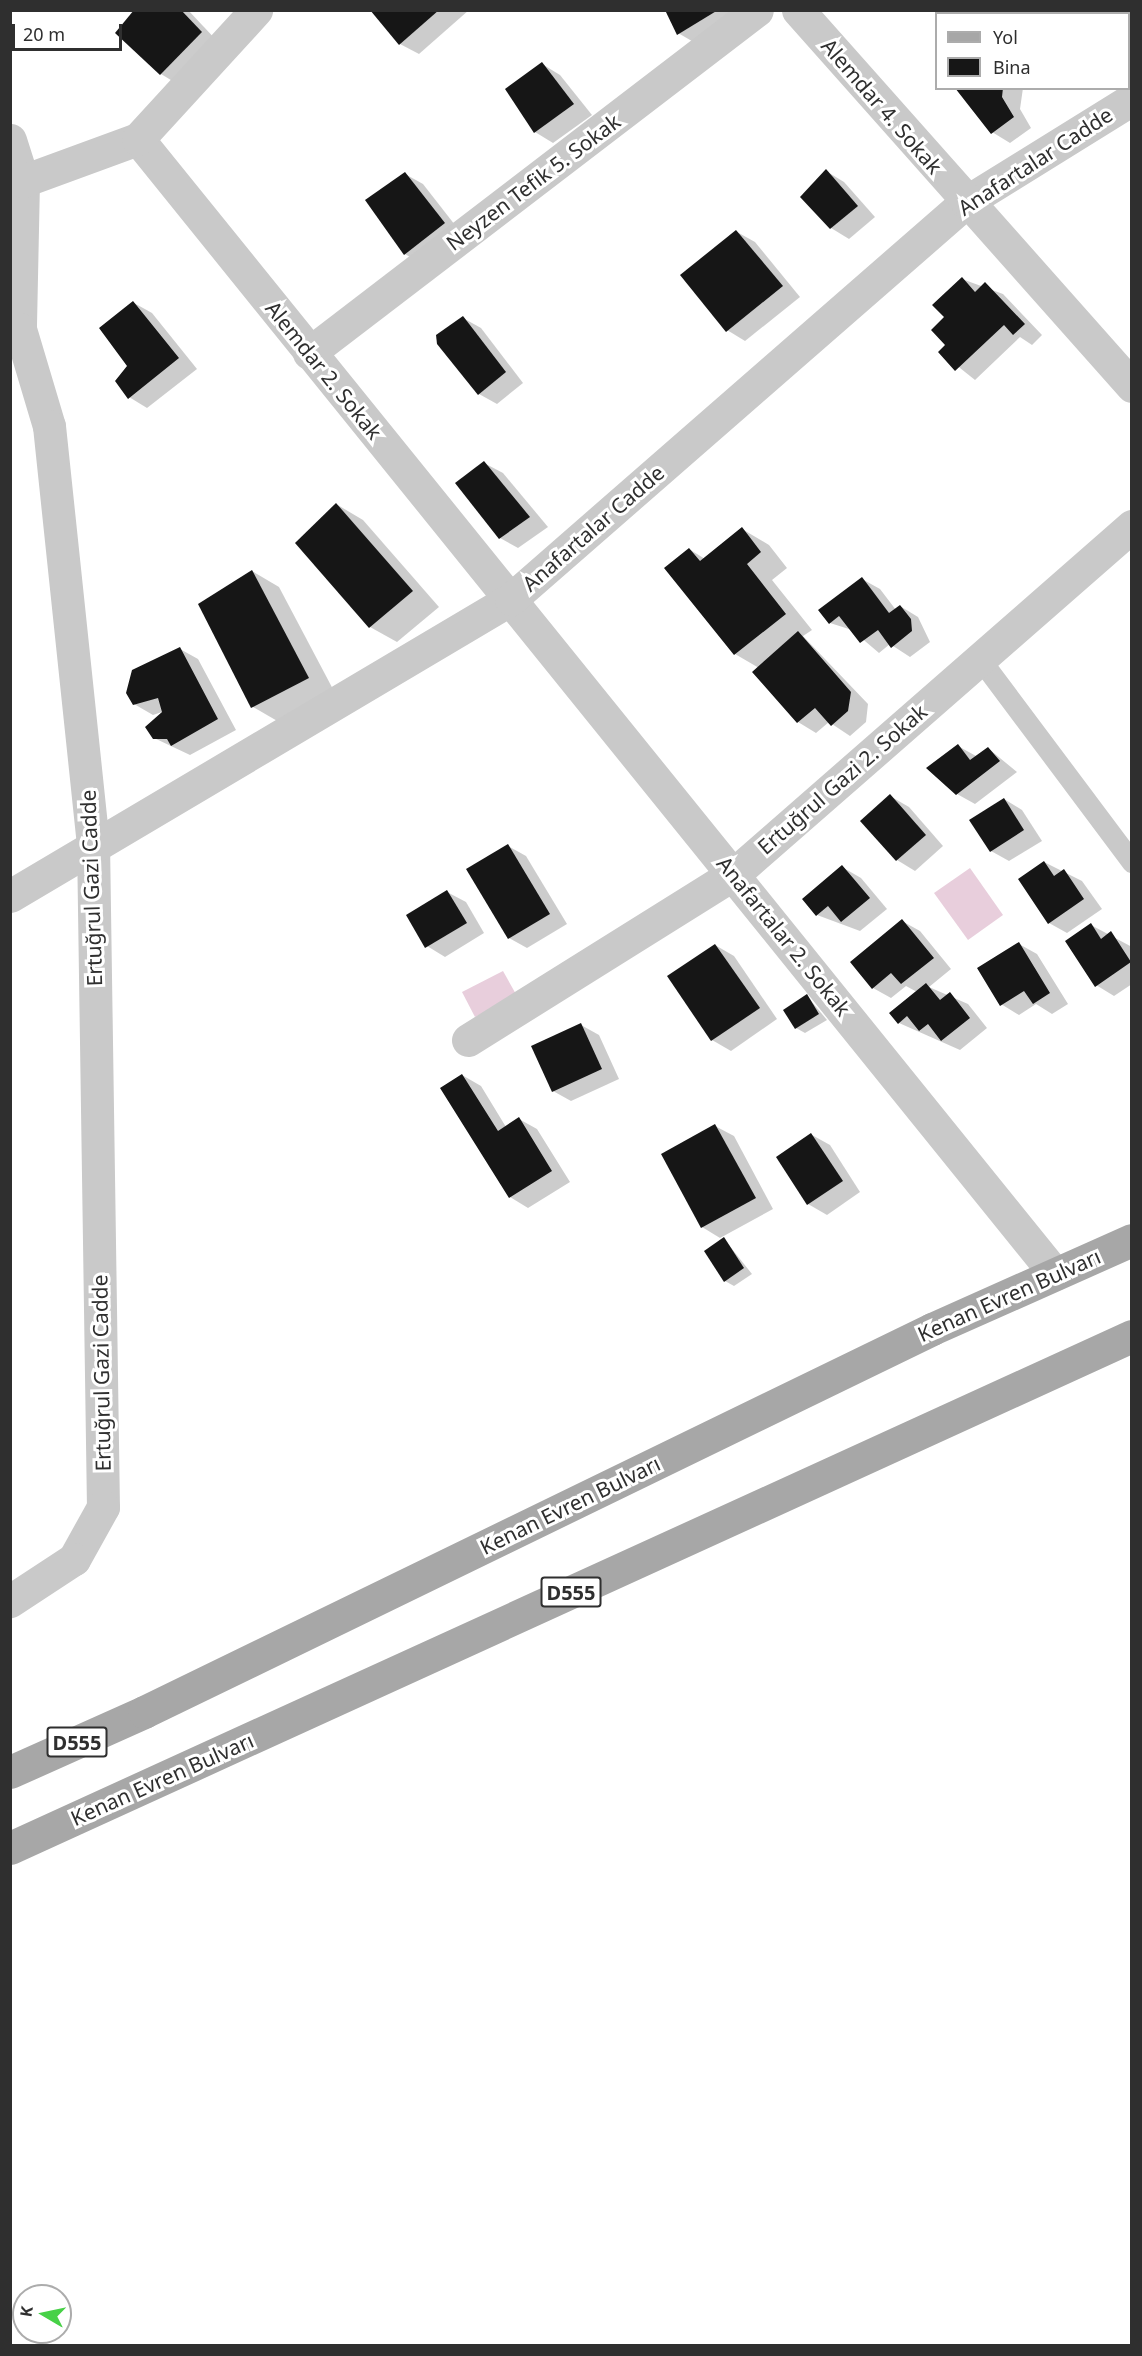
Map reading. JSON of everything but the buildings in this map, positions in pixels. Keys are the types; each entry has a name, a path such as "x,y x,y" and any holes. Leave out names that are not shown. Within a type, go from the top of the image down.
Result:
{"main road":[{"name":"Kenan Evren Bulvarı","path":"10,1772 1055,1274 1131,1240"},
{"name":"Kenan Evren Bulvarı","path":"10,1848 1131,1336"}],"street":[{"path":"22,181 138,139 256,10"},
{"name":"Neyzen Tefik 5. Sokak","path":"309,353 757,10"},
{"name":"Alemdar 4. Sokak","path":"798,10 1131,386"},
{"name":"Anafartalar Cadde","path":"10,896 93,842 511,599 966,202 1131,99"},
{"name":"Alemdar 2. Sokak","path":"138,139 309,353 511,599"},
{"name":"Ertuğrul Gazi Cadde","path":"10,140 22,181 16,329 49,426 93,842 104,1507 74,1559 10,1601"},
{"name":"Ertuğrul Gazi 2. Sokak","path":"468,1040 734,874 1131,526"},
{"name":"Anafartalar 2. Sokak","path":"511,599 1055,1274"}],"lane":[{"path":"980,659 1131,862"}],"shaded area":[{"path":"970,868 1003,915 968,940 934,893"},
{"path":"503,971 517,996 475,1017 462,992"}]}
